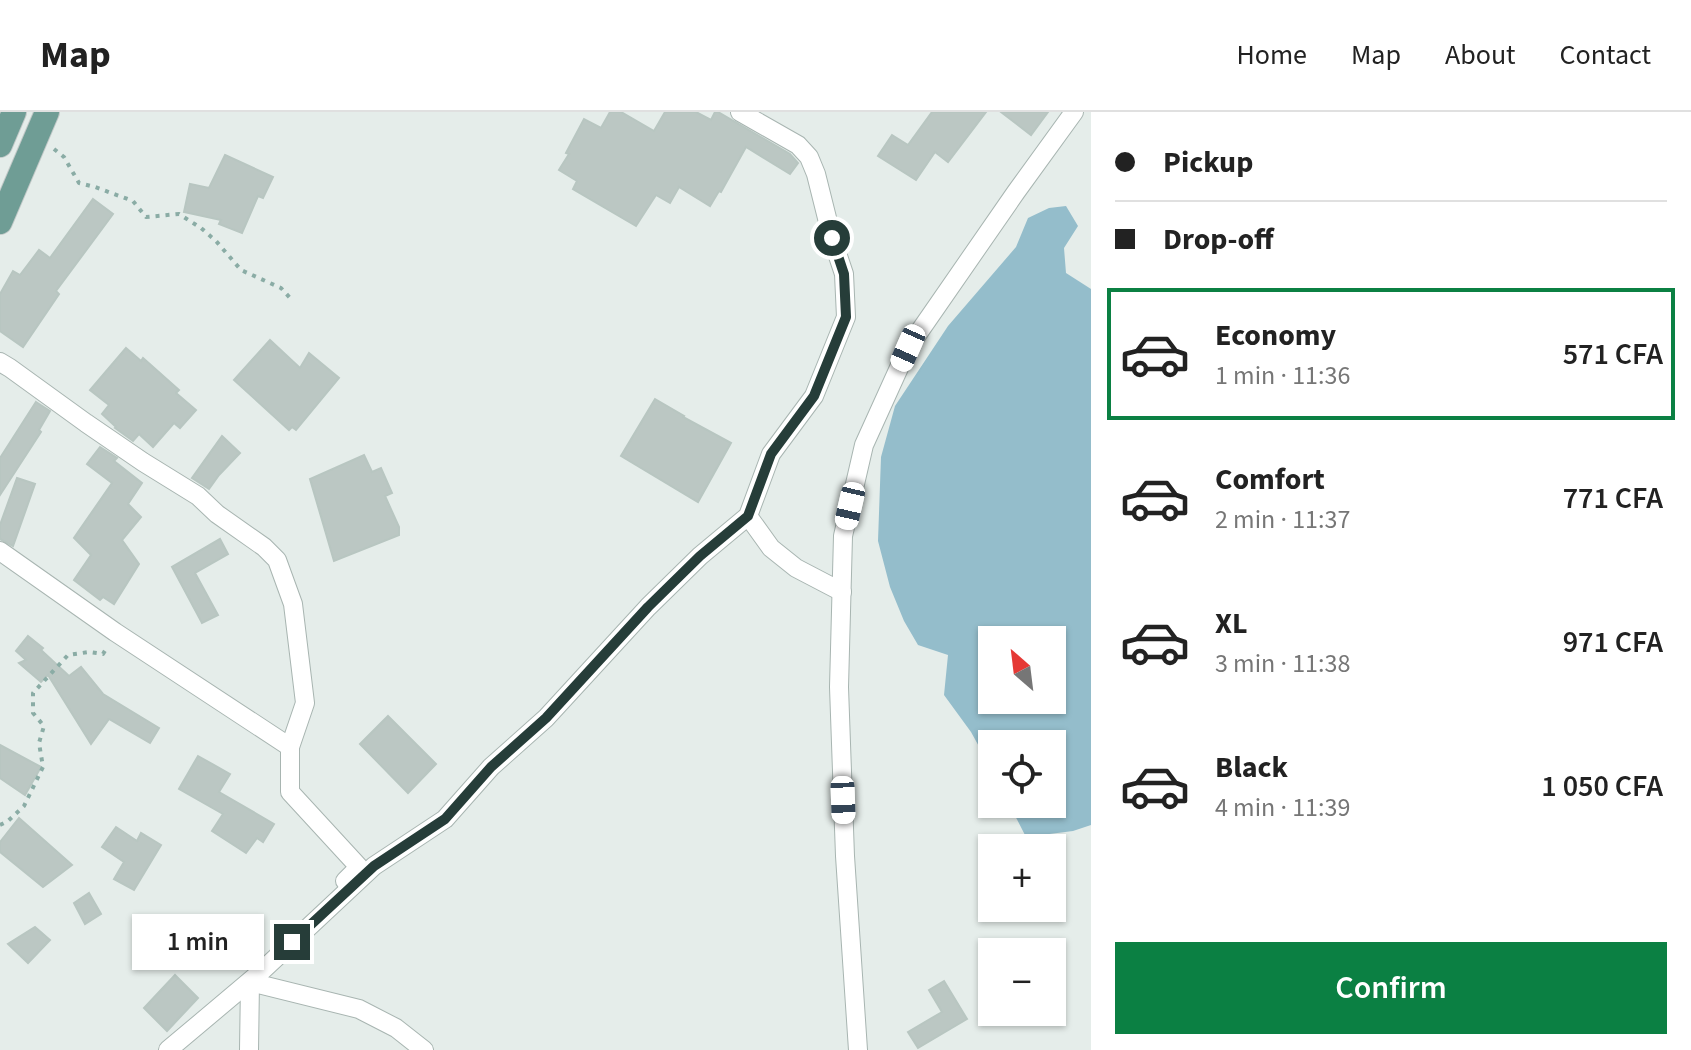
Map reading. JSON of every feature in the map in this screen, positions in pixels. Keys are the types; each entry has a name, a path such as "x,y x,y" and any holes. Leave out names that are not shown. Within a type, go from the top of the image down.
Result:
{"main road":[{"path":"0,145 14,112"},
{"path":"0,222 42,123"}],"street":[{"path":"168,1050 250,982 374,866 445,819 491,767 546,718 648,607 700,556 748,516 771,454 814,396 846,317 844,274 809,157 798,145 740,112"},
{"path":"858,1050 839,703 843,536 864,445 908,348 1074,112"},
{"path":"0,362 198,496 217,514 264,547 277,560 293,604 305,703 290,747 290,792 359,867 250,982 249,1050"},
{"path":"748,516 771,548 796,568 842,592"},
{"path":"0,551 115,632 290,747"},
{"path":"250,982 359,1009 396,1028 424,1050"}],"path":[{"path":"42,123 79,183 133,201 146,217 179,214 216,241 241,270 281,288 290,298"},
{"path":"0,825 24,806 43,767 39,743 44,726 33,713 33,693 68,655 103,654 115,632"}],"water":[{"path":"1066,206 1078,226 1064,248 1066,273 1091,289 1091,825 1050,834 1024,834 1016,818 1066,818 1066,730 978,730 978,745 944,695 948,655 918,645 890,587 878,541 881,457 895,406 948,326 1016,247 1028,218 1049,208"}],"building":[{"path":"610,112 621,112 654,131 665,112 696,112 711,120 718,112 790,154 798,163 790,174 746,147 710,206 679,187 670,203 656,195 636,226 573,189 577,181 559,170 584,119 601,128"},
{"path":"932,112 986,112 948,162 935,152 916,180 878,156 892,135 908,145"},
{"path":"1001,112 1048,112 1031,135"},
{"path":"225,155 273,177 263,198 258,196 242,233 219,224 221,220 184,212 190,184 209,188"},
{"path":"93,199 113,214 56,291 59,294 23,347 0,331 0,294 13,271 20,275 39,250 50,258"},
{"path":"270,340 300,368 309,353 339,378 296,430 292,427 289,430 234,380"},
{"path":"126,348 141,361 143,358 196,410 180,428 174,423 153,447 139,434 133,441 115,428 102,414 109,405 90,390"},
{"path":"655,399 731,443 698,502 621,456"},
{"path":"36,402 50,411 39,430 41,432 0,495 0,458"},
{"path":"222,436 240,453 209,489 192,478"},
{"path":"100,447 117,458 114,461 142,483 128,504 141,517 122,540 139,564 114,604 103,597 100,600 74,580 91,555 74,538 112,483 87,464"},
{"path":"364,455 372,472 381,468 392,493 385,496 399,527 399,535 334,561 310,479"},
{"path":"17,478 35,484 13,546 0,539 0,525"},
{"path":"220,539 228,554 195,573 218,615 202,623 172,567"},
{"path":"28,636 69,676 81,667 103,694 159,728 150,743 109,719 91,744 48,675 41,682 19,663 26,660 16,651"},
{"path":"388,716 436,764 408,793 360,744"},
{"path":"0,745 41,767 25,795 0,778"},
{"path":"198,756 230,774 219,792 274,824 263,842 257,838 246,853 212,831 223,814 179,789"},
{"path":"19,818 72,865 43,887 0,852 0,842"},
{"path":"116,827 137,841 141,833 161,845 134,890 114,879 124,862 102,847"},
{"path":"89,893 101,914 85,924 74,903"},
{"path":"154,916 177,935 165,949 143,930"},
{"path":"35,927 50,940 28,963 8,944"},
{"path":"175,975 198,998 167,1031 144,1008"},
{"path":"944,981 967,1019 918,1048 908,1032 942,1012 929,990"}],"route":[{"path":"292,942 374,866 445,819 491,767 546,718 648,607 700,556 748,516 771,454 814,396 846,317 844,274 832,238"}]}
